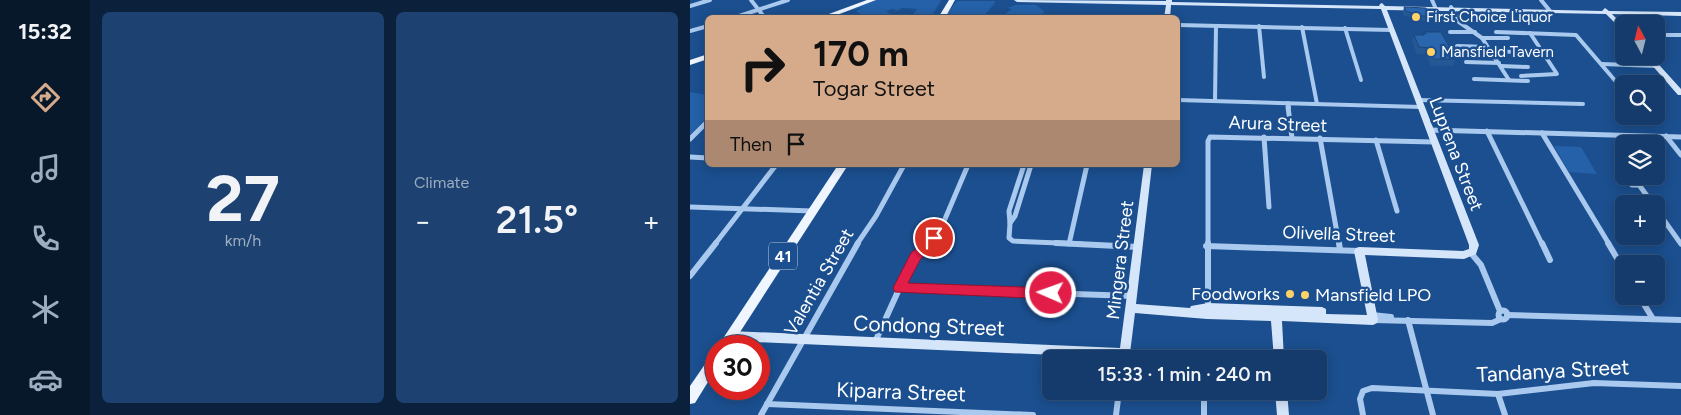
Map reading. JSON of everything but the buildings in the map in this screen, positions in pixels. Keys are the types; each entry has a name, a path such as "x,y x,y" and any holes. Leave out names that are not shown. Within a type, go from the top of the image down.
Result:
{"main road":[{"path":"822,15 864,0"},
{"path":"830,15 873,0"},
{"path":"938,15 946,0"},
{"path":"943,15 952,0"},
{"path":"690,62 705,56"},
{"name":"41","path":"732,335 841,167"},
{"path":"690,398 705,375"}],"street":[{"path":"690,6 710,0"},
{"path":"751,0 763,15"},
{"path":"742,15 788,0"},
{"path":"1017,0 1382,6 1435,5 1452,8 1681,13"},
{"path":"1541,0 1549,10"},
{"path":"1166,1 1166,15"},
{"name":"Luprena Street","path":"1382,6 1474,245 1471,253 1481,265 1500,311 1498,315 1501,319"},
{"path":"1452,8 1458,19 1482,38 1509,80"},
{"path":"1606,11 1615,20"},
{"path":"1443,18 1458,19"},
{"path":"1180,25 1391,30"},
{"path":"1215,101 1216,26"},
{"path":"1259,26 1264,77"},
{"path":"690,31 705,27"},
{"path":"1302,27 1317,104"},
{"path":"1346,28 1362,80"},
{"path":"1450,32 1476,32"},
{"path":"1496,32 1576,35 1615,79"},
{"path":"1482,38 1507,38 1503,32"},
{"path":"1474,79 1509,80 1554,76 1558,72 1530,33"},
{"path":"1665,35 1681,35"},
{"path":"1457,46 1487,47"},
{"path":"1491,51 1519,52"},
{"path":"1466,62 1528,67"},
{"path":"1602,64 1656,66 1679,89"},
{"path":"1521,76 1529,78"},
{"path":"1180,100 1317,104 1583,104"},
{"path":"1288,103 1292,138"},
{"path":"690,139 705,124"},
{"path":"1430,130 1681,137"},
{"path":"1487,131 1550,260"},
{"path":"1542,133 1615,255"},
{"name":"Arura Street","path":"1208,311 1206,246 1208,138 1218,136 1434,142"},
{"path":"1666,136 1681,155"},
{"path":"1264,137 1269,207"},
{"path":"1320,138 1340,250"},
{"path":"1376,140 1396,211"},
{"path":"690,157 705,158"},
{"path":"690,276 774,167"},
{"name":"Valentia Street","path":"761,415 847,259 876,216 903,167"},
{"path":"875,342 899,288 916,257 934,238 942,226 967,167"},
{"path":"1023,167 1009,211 1009,238 1012,241 1138,247"},
{"path":"1010,223 1015,216 1030,167"},
{"path":"1069,244 1087,167"},
{"name":"Mingera Street","path":"1125,350 1148,167"},
{"path":"1639,185 1646,195"},
{"path":"690,207 812,211"},
{"path":"1665,222 1681,244"},
{"name":"Olivella Street","path":"1206,246 1471,253"},
{"path":"1358,251 1373,317"},
{"path":"899,288 1132,296"},
{"path":"1644,305 1652,319"},
{"path":"1130,308 1480,323 1492,323 1501,319 1507,319 1507,315"},
{"path":"1500,311 1507,315 1681,320"},
{"path":"1276,313 1278,350"},
{"path":"1408,320 1433,415"},
{"name":"Condong Street","path":"770,338 1042,351"},
{"name":"Tandanya Street","path":"1363,415 1360,399 1363,391 1372,388 1498,394 1594,382 1681,386"},
{"path":"1498,394 1505,415"},
{"path":"1116,415 1118,400"},
{"path":"1204,400 1204,415"},
{"path":"1282,400 1283,415"},
{"name":"Kiparra Street","path":"768,404 1033,415"}],"shaded area":[{"path":"873,0 941,1 932,15 912,15 917,9 902,8 897,11 893,9 886,11 892,15 862,15 856,11 863,7 833,15"},
{"path":"957,1 995,1 985,15 946,15"},
{"path":"1015,5 1036,5 1044,11 1042,15 1004,15 1012,9 1007,8"},
{"path":"690,92 705,95 705,119 690,135"},
{"path":"1554,146 1581,147 1597,174 1569,172"}],"place":[{"name":"First Choice Liquor","path":"1416,17"},
{"name":"Mansfield Tavern","path":"1431,52"},
{"name":"Foodworks","path":"1290,294"},
{"name":"Mansfield LPO","path":"1305,295"}],"route":[{"path":"934,238 910,265 899,288 1051,293"}]}
